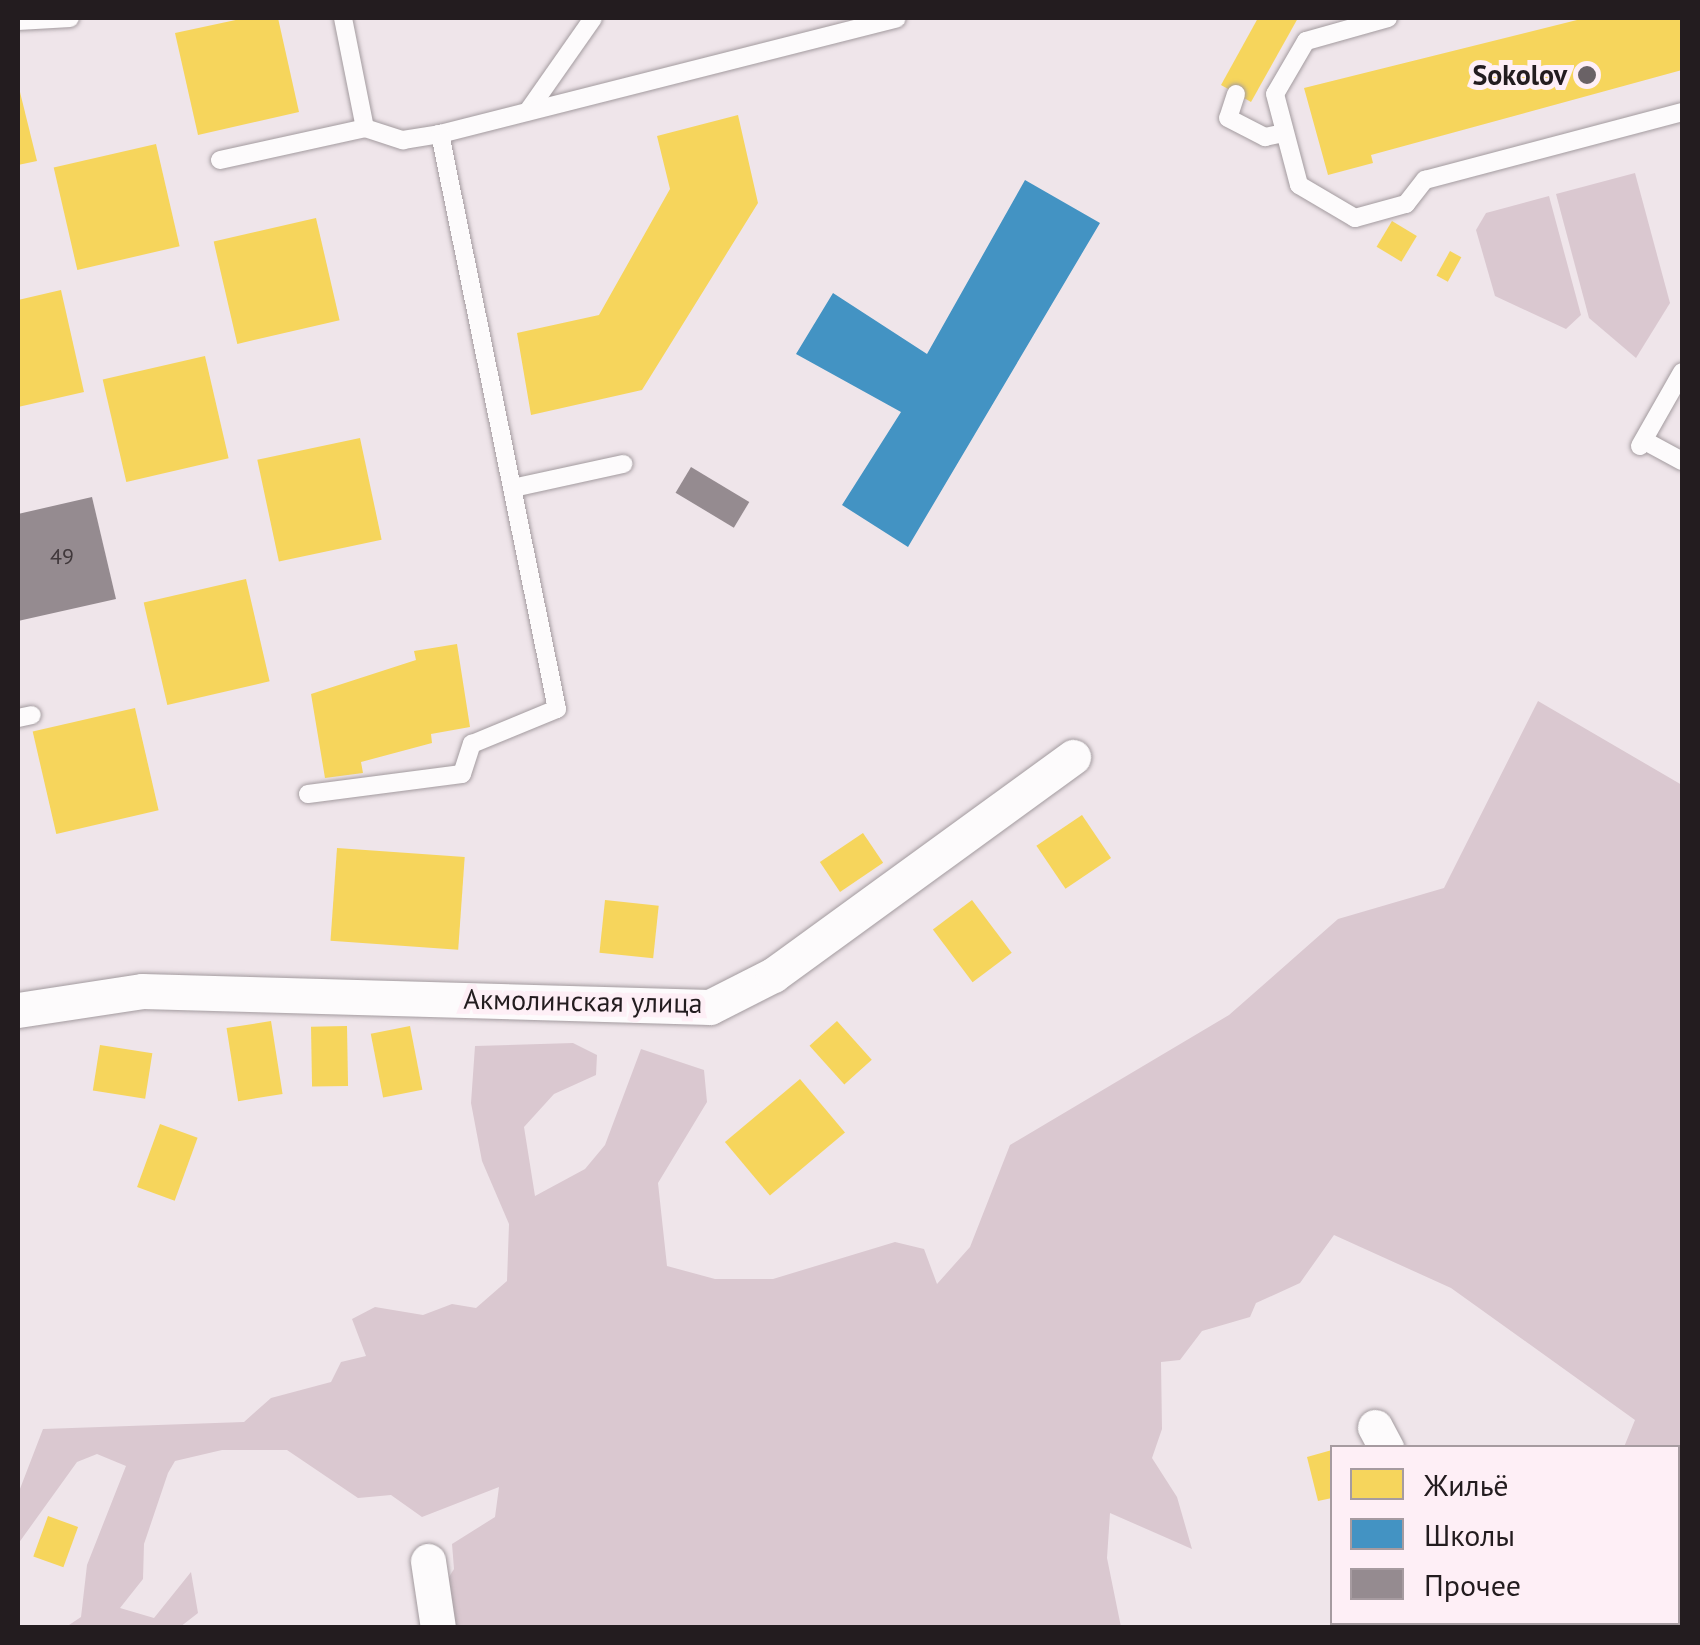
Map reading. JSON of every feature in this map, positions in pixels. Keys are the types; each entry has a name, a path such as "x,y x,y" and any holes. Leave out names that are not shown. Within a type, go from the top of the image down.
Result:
{"street":[{"name":"Акмолинская улица","path":"18,1010 142,991 710,1006 773,975 1073,756"},
{"path":"428,1561 438,1628"}],"lane":[{"path":"18,22 70,18"},
{"path":"343,18 365,128"},
{"path":"528,111 593,18"},
{"path":"220,160 365,128 402,140 440,134 897,18"},
{"path":"1388,18 1300,47 1275,94 1299,185 1355,218 1406,204 1425,180 1682,112"},
{"path":"1236,94 1228,118 1265,137 1284,133"},
{"path":"308,794 462,774 472,744 557,709 440,134"},
{"path":"1682,372 1642,443 1682,461"},
{"path":"513,488 623,464"}],"shaded area":[{"path":"1635,173 1670,303 1636,358 1589,318 1556,194"},
{"path":"1549,196 1581,315 1566,329 1495,296 1476,230 1486,213"},
{"path":"1538,701 1682,785 1682,1627 1497,1627 1680,1625 1680,1445 1625,1445 1635,1420 1451,1288 1334,1235 1300,1283 1256,1303 1250,1317 1202,1331 1180,1360 1161,1362 1162,1429 1152,1458 1177,1497 1192,1549 1110,1513 1107,1558 1121,1627 450,1627 441,1590 454,1569 452,1544 495,1517 499,1487 422,1517 391,1495 358,1498 287,1450 222,1450 175,1461 144,1544 143,1579 120,1608 154,1618 191,1572 198,1613 180,1627 66,1627 81,1617 87,1565 126,1466 97,1454 77,1462 18,1544 18,1494 43,1429 244,1422 271,1398 331,1382 341,1362 366,1356 352,1319 375,1307 423,1315 452,1304 476,1308 507,1281 509,1224 482,1161 471,1103 475,1046 573,1043 597,1055 596,1075 554,1094 524,1127 535,1196 585,1169 605,1145 641,1049 704,1070 707,1102 658,1183 667,1266 715,1279 773,1279 895,1242 924,1249 937,1284 970,1247 1010,1145 1229,1015 1338,919 1444,888"}],"building: Жильё":[{"path":"245,18 278,18 299,112 198,135 175,33"},
{"path":"1258,18 1298,18 1251,102 1221,85"},
{"path":"1585,18 1682,18 1682,70 1371,155 1373,163 1328,175 1304,88"},
{"path":"18,84 37,161 18,165"},
{"path":"738,115 758,203 642,390 531,415 517,333 599,315 670,189 657,136"},
{"path":"156,144 180,246 77,270 54,168"},
{"path":"316,218 340,320 237,344 214,242"},
{"path":"1392,221 1417,236 1401,262 1377,247"},
{"path":"1450,251 1461,257 1448,282 1436,275"},
{"path":"61,290 84,392 18,407 18,300"},
{"path":"205,356 229,458 126,482 103,380"},
{"path":"360,438 382,540 279,562 257,460"},
{"path":"246,579 270,681 167,705 144,603"},
{"path":"457,644 470,727 431,734 432,743 361,762 363,773 325,778 311,694 416,660 414,651"},
{"path":"135,708 159,810 56,834 33,732"},
{"path":"1082,815 1111,858 1065,889 1036,846"},
{"path":"863,833 883,863 840,892 820,862"},
{"path":"337,848 465,857 458,950 331,941"},
{"path":"605,900 659,906 653,958 599,953"},
{"path":"972,900 1012,953 973,982 933,929"},
{"path":"271,1021 283,1094 238,1101 227,1028"},
{"path":"837,1021 872,1060 844,1084 810,1046"},
{"path":"347,1026 348,1086 312,1087 311,1027"},
{"path":"410,1026 422,1090 383,1097 371,1034"},
{"path":"100,1045 152,1053 145,1099 93,1090"},
{"path":"800,1079 845,1133 770,1196 725,1142"},
{"path":"160,1124 198,1138 175,1201 137,1187"},
{"path":"1330,1451 1330,1498 1318,1501 1307,1457"},
{"path":"48,1516 78,1527 63,1567 33,1556"}],"building: Школы":[{"path":"1025,180 1100,223 908,547 842,505 901,412 796,354 833,293 927,354"}],"building: Прочее":[{"path":"691,467 749,502 734,528 676,493"},
{"path":"92,497 116,599 18,621 18,514"}],"place":[{"name":"Sokolov","path":"1587,75"}]}
